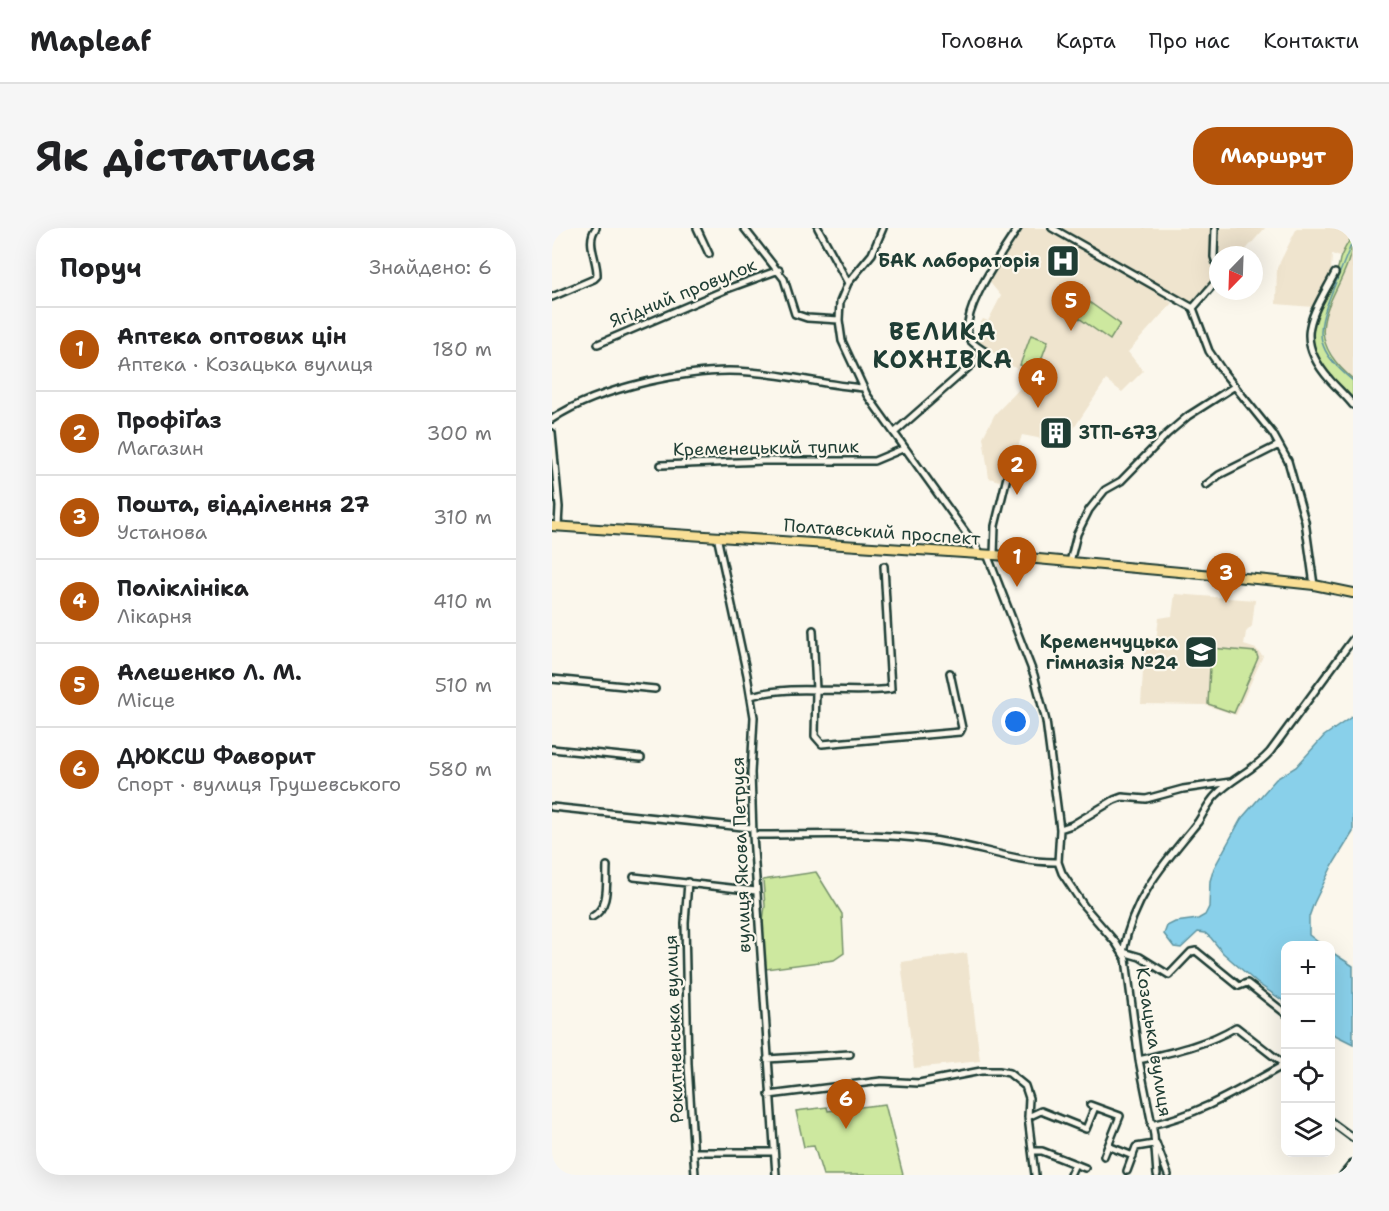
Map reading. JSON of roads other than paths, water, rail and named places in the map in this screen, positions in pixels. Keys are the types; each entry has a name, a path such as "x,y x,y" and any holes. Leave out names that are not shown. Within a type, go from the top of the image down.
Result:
{"highway":[{"name":"Полтавський проспект","path":"555,526 987,554 1314,585 1353,593"}],"street":[{"path":"552,297 597,276 592,238 596,228"},
{"path":"697,228 709,254"},
{"path":"744,228 779,270 798,317 839,320"},
{"path":"818,228 848,283"},
{"path":"753,835 929,839 1027,861 1058,862 1060,829 1046,722 1026,654 987,554 894,433 864,388 842,341 839,320 840,302 848,283 872,254 883,228"},
{"path":"894,433 986,352 970,340 969,318 990,271 1018,228"},
{"path":"1052,228 1193,308 1209,351 1273,434 1288,461 1305,522 1314,585"},
{"path":"1214,246 1215,228"},
{"name":"Ягідний провулок","path":"598,344 727,289 779,270"},
{"path":"1335,273 1313,311 1309,341 1317,362 1353,405"},
{"path":"1193,308 1209,289"},
{"path":"552,419 568,408 627,388 675,376 715,370 749,371 864,388"},
{"path":"1070,562 1081,526 1089,510 1106,490 1121,481 1188,416 1235,386"},
{"path":"552,433 559,507 555,526"},
{"path":"1206,485 1219,475 1280,445"},
{"name":"Кременецький тупик","path":"661,465 764,460 874,461 905,448"},
{"path":"987,554 1006,477"},
{"name":"вулиця Якова Петруся","path":"717,536 751,696 753,717 751,773 753,835 776,1175"},
{"path":"751,696 816,690 891,689 884,566"},
{"path":"813,630 816,690 815,735 822,744 960,732 962,728 950,673"},
{"path":"1281,1010 1248,983 1239,986 1196,951 1191,952 1169,975 1140,957 1123,952 1134,912 1149,885 1216,795 1256,766 1270,752 1353,639"},
{"path":"552,679 655,689"},
{"path":"552,749 641,758"},
{"path":"1060,829 1072,825 1122,797 1146,799 1192,787 1233,782"},
{"path":"552,807 753,828"},
{"name":"Козацька вулиця","path":"1058,862 1062,873 1084,906 1123,952 1126,959 1139,1060 1151,1125 1168,1175"},
{"path":"592,917 600,912 605,903 607,866"},
{"path":"634,877 756,891"},
{"name":"Рокитненська вулиця","path":"688,882 685,931 688,1065 695,1175"},
{"path":"1139,1060 1197,1045 1221,1036 1236,1027 1281,1063"},
{"path":"767,1059 850,1054"},
{"path":"1151,1125 1173,1120 1213,1105 1281,1068"},
{"path":"770,1095 881,1081 919,1083 981,1071 1009,1073 1025,1086 1029,1098 1028,1117 1035,1175"},
{"path":"1028,1117 1041,1111 1086,1129 1093,1106 1120,1116 1104,1156"},
{"path":"1335,1125 1353,1138"},
{"name":"Козацька вулиця","path":"1154,1135 1157,1175"},
{"path":"1127,1171 1136,1147 1154,1144"},
{"path":"1108,1146 1133,1156"},
{"path":"1032,1151 1041,1151 1085,1168"},
{"path":"694,1152 774,1152"},
{"path":"1343,1175 1353,1162"},
{"path":"1070,1175 1075,1164"}],"water":[{"path":"1353,716 1353,832 1332,866 1309,917 1309,935 1317,941 1281,941 1281,999 1257,983 1223,953 1205,933 1198,932 1181,948 1174,947 1164,934 1167,926 1175,922 1198,919 1205,915 1209,907 1210,881 1214,868 1241,819 1276,779 1296,767 1324,736"},
{"path":"1335,954 1353,966 1353,1044 1335,1035"}],"waterway":[{"path":"1353,240 1326,307 1321,331 1325,351 1353,381"}],"place":[{"name":"БАК лабораторія","path":"1063,261"},
{"name":"Алешенко Л. М.","path":"1071,331"},
{"name":"Поліклініка","path":"1038,408"},
{"name":"ЗТП-673","path":"1056,433"},
{"name":"ПрофіҐаз","path":"1017,495"},
{"name":"Аптека оптових цін","path":"1017,587"},
{"name":"Пошта, відділення 27","path":"1226,603"},
{"name":"Кременчуцька гімназія №24","path":"1201,652"},
{"name":"ДЮКСШ Фаворит","path":"846,1129"}],"district":[{"name":"ВЕЛИКА КОХНІВКА","path":"943,346"}]}
